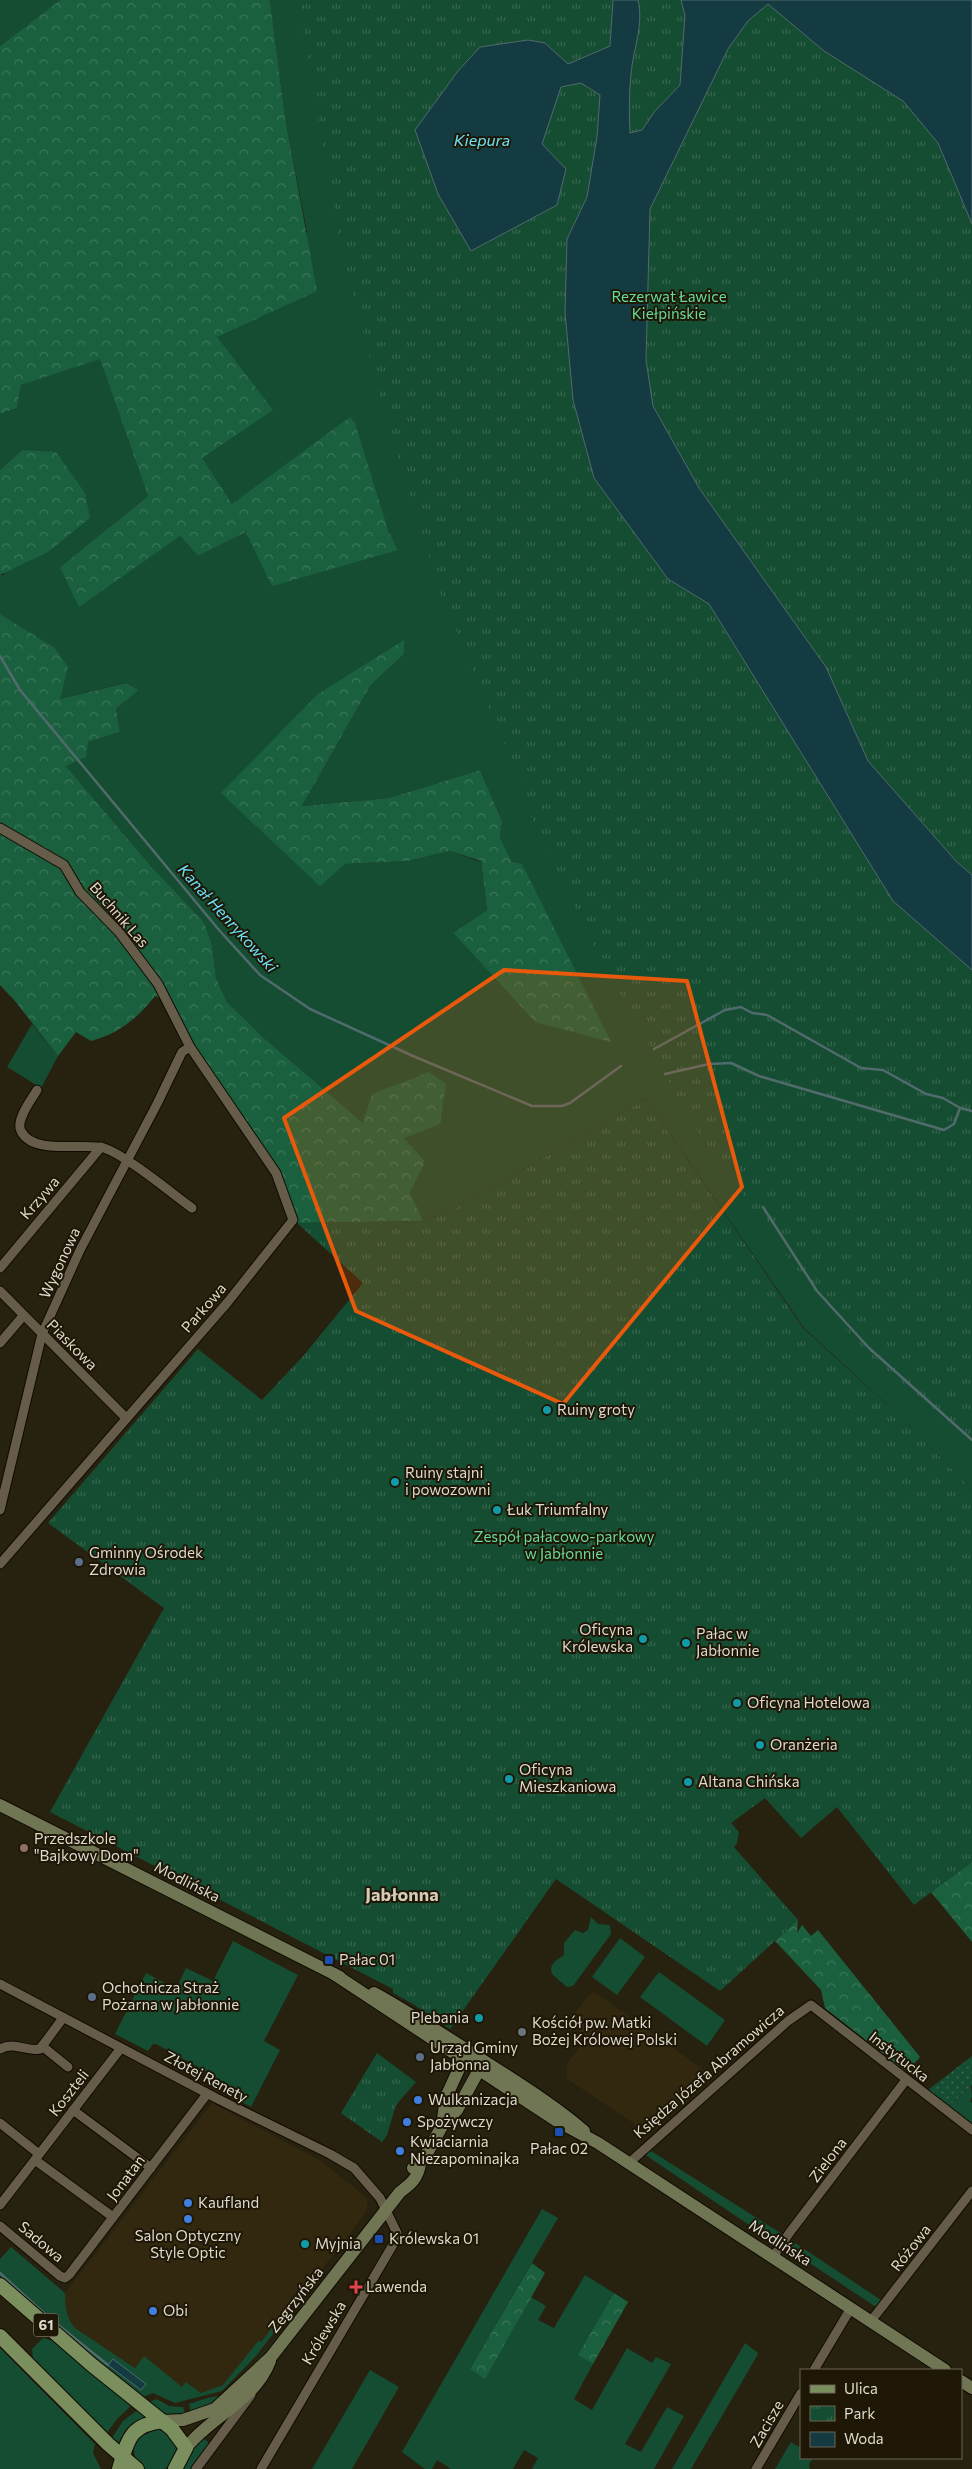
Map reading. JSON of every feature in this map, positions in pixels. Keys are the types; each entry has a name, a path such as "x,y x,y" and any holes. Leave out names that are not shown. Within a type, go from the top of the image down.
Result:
{"main road":[{"name":"Modlińska","path":"0,1805 412,2014 566,2127 598,2143 943,2369"},
{"name":"Modlińska","path":"334,1974 462,2060 479,2064"},
{"name":"Zegrzyńska","path":"444,2121 446,2097 462,2060"},
{"name":"Zegrzyńska","path":"163,2421 190,2418 215,2409 271,2357 386,2209 417,2176 420,2164 444,2121 457,2110 479,2064"},
{"name":"61","path":"0,2286 78,2353 178,2434 186,2448"},
{"path":"0,2336 121,2463 137,2469"},
{"name":"Zegrzyńska","path":"186,2448 258,2382 265,2373 271,2357"},
{"path":"121,2463 128,2442 138,2428 147,2423 163,2421"},
{"path":"175,2469 186,2448"}],"street":[{"name":"Buchnik Las","path":"0,828 64,865 80,892 119,932 158,984 190,1047"},
{"name":"Wygonowa","path":"0,1510 42,1334 80,1250 182,1052 190,1047"},
{"name":"Parkowa","path":"0,1564 227,1303 293,1220 276,1173 190,1047"},
{"path":"36,1090 20,1122 20,1130 24,1135 31,1140 55,1147 101,1147 127,1162 192,1208"},
{"name":"Krzywa","path":"0,1268 101,1147"},
{"name":"Piaskowa","path":"0,1290 23,1316 126,1418"},
{"path":"0,1343 23,1316"},
{"name":"Złotej Renety","path":"0,1984 207,2094 330,2154 354,2168 380,2198 386,2209"},
{"name":"Instytucka","path":"811,2005 972,2130"},
{"name":"Księdza Józefa Abramowicza","path":"629,2163 788,2021 811,2005"},
{"path":"0,2048 16,2045 34,2050 42,2046 64,2018"},
{"path":"42,2046 68,2067"},
{"name":"Koszteli","path":"0,2206 121,2048"},
{"name":"Zielona","path":"773,2258 790,2232 906,2080"},
{"name":"Jonatan","path":"65,2278 207,2094"},
{"path":"73,2110 151,2168"},
{"path":"0,2123 37,2157 113,2217"},
{"name":"Różowa","path":"870,2321 972,2191"},
{"name":"Królewska","path":"260,2469 394,2243 397,2233 386,2209"},
{"name":"Sadowa","path":"0,2226 60,2276 65,2278"},
{"path":"815,2369 850,2308"},
{"path":"196,2469 248,2401 258,2382"},
{"name":"Zacisze","path":"756,2469 800,2395"}],"highlighted area":[{"path":"504,970 687,981 742,1187 563,1404 356,1311 284,1118"}],"shaded area":[{"path":"593,1991 711,2075 647,2132 567,2079 567,2064 587,2037 567,2022"},
{"path":"212,2103 321,2161 366,2197 368,2204 366,2212 346,2240 224,2386 201,2393 187,2382 182,2387 144,2357 135,2368 75,2328 68,2320 65,2307 65,2293"}],"green space":[{"path":"0,0 60,0 0,46"},
{"path":"60,0 270,0 285,117 317,291 217,337 273,410 202,458 232,504 350,417 355,423 388,530 398,550 272,586 246,532 198,556 180,536 79,607 60,567 148,496 100,359 21,385 17,408 0,414 0,46"},
{"path":"270,0 304,0 972,1450 972,1490 904,1420 804,1328 646,1099 454,1209 423,1221 410,1192 363,1123 264,1038 227,1002 216,978 212,944 204,922 150,865 66,766 88,742 120,732 116,709 139,690 125,683 60,699 54,647 0,614 0,575 4,575 22,450 0,470 0,414 17,408 21,385 100,358 148,496 60,567 180,536 198,556 246,532 398,550 388,530 231,504 201,458 217,337 307,232 285,117","holes":["404,654 370,686 302,806 389,798 480,770 502,821 500,837 512,862 535,1022 453,933 487,910 481,862 450,851 408,861 345,864 221,793"]},
{"name":"Rezerwat Ławice Kiełpińskie","path":"300,0 972,0 972,1454 884,1372 815,1295 691,1122 592,942 528,810 528,799 441,595 382,405 340,243 305,44"},
{"path":"22,450 56,452 85,493 90,518 48,552 0,575 0,470"},
{"path":"0,614 54,647 68,667 60,699 126,683 139,690 116,709 120,732 88,742 86,757 66,766 150,865 204,922 212,944 216,978 227,1002 264,1038 363,1123 372,1094 429,1072 446,1084 440,1124 404,1138 425,1162 410,1192 423,1221 297,1223 278,1173 230,1098 189,1042 171,1003 155,996 127,1024 101,1038 91,1041 76,1032 58,1056 0,985"},
{"path":"404,640 404,654 370,686 302,806 389,798 480,770 502,821 500,837 512,862 522,864 611,1042 535,1022 453,933 487,910 481,861 450,851 408,861 345,864 320,886 221,793 318,694"},
{"path":"32,1024 58,1056 41,1088 7,1067"},
{"name":"Zespół pałacowo-parkowy w Jabłonnie","path":"646,1099 803,1328 904,1420 972,1490 972,1862 914,1905 837,1807 801,1838 765,1798 731,1823 739,1832 737,1843 734,1847 798,1920 720,1991 556,1879 450,2029 393,1993 393,1989 50,1812 164,1608 48,1523 198,1349 262,1400 304,1355 363,1283 297,1223 423,1221 454,1209"},
{"path":"972,1862 972,1942 931,1892"},
{"path":"591,1917 598,1924 610,1925 611,1934 573,1986 567,1987 553,1975 551,1968 564,1955 564,1943 575,1930 583,1933 588,1930"},
{"path":"798,1920 797,1933 802,1925 811,1936 818,1930 920,2057 909,2069 904,2070 825,2008 821,1990 775,1941"},
{"path":"620,1938 645,1957 617,1995 592,1977"},
{"path":"233,1941 298,1975 264,2041 280,2050 251,2107 231,2096 227,2088 209,2077 209,2073 156,2044 153,2044 148,2051 115,2034 146,1973 176,1989 186,1968 213,1981"},
{"path":"659,1972 725,2020 707,2046 640,1997"},
{"path":"377,2053 416,2082 396,2105 387,2135 382,2142 341,2113"},
{"path":"972,2056 972,2085 949,2106 928,2090"},
{"path":"971,2086 972,2097 970,2101 972,2103 972,2124 949,2106"},
{"path":"648,2149 782,2234 776,2243 644,2154"},
{"path":"542,2209 558,2218 470,2369 485,2378 531,2297 546,2306 538,2320 554,2328 585,2275 614,2293 579,2355 593,2364 574,2399 592,2410 627,2348 652,2363 656,2357 671,2364 625,2444 641,2452 667,2407 684,2416 654,2469 532,2469 538,2458 524,2450 513,2469 451,2469 437,2460 432,2469 425,2469 402,2452"},
{"path":"789,2239 881,2300 876,2307 784,2246"},
{"path":"11,2247 65,2293 67,2312 75,2328 135,2368 144,2356 182,2387 186,2382 201,2393 223,2385 259,2340 261,2342 279,2319 283,2319 283,2321 256,2356 222,2391 175,2403 153,2393 141,2398 0,2279 0,2259"},
{"path":"532,2263 545,2273 485,2379 470,2369"},
{"path":"614,2293 628,2302 593,2364 578,2355"},
{"path":"287,2324 245,2376 218,2402 191,2413 189,2404 224,2395 258,2359"},
{"path":"43,2338 59,2343 133,2404 117,2419 106,2434 33,2360 32,2349"},
{"path":"745,2343 758,2353 757,2356 691,2469 672,2469"},
{"path":"0,2348 95,2444 93,2453 101,2469 0,2469"},
{"path":"370,2370 399,2387 352,2469 312,2469"},
{"path":"157,2399 169,2406 183,2407 186,2415 164,2415 147,2403"},
{"path":"139,2409 149,2417 133,2425 121,2447 112,2438 123,2421"},
{"path":"151,2429 167,2432 173,2438 176,2446 173,2462 163,2470 147,2470 143,2468 137,2462 134,2454 137,2438 143,2432"},
{"path":"201,2437 211,2444 191,2469 184,2469 194,2447"},
{"path":"791,2442 800,2447 800,2459 812,2459 809,2464 810,2469 775,2469"}],"water":[{"name":"Kiepura","path":"613,0 638,0 640,9 639,28 630,81 630,133 642,130 655,111 680,85 685,15 681,0 972,0 972,224 938,143 903,101 824,51 768,4 748,21 728,49 650,209 646,360 653,406 699,488 826,667 868,761 956,861 972,875 972,970 893,901 709,604 668,579 594,478 573,400 565,312 567,239 587,197 597,137 600,95 581,83 561,87 542,144 566,169 557,205 471,251 438,194 415,130 458,71 480,47 528,40 545,43 568,64 610,46"},
{"path":"113,2359 146,2384 141,2390 108,2365"}],"waterway":[{"name":"Kanał Henrykowski","path":"0,656 20,690 219,930 260,975 310,1009 413,1056 532,1106 562,1106 570,1103 621,1066"},
{"name":"Kanał Henrykowski","path":"654,1049 725,1010 741,1007 752,1013 767,1015 861,1068 883,1070 926,1094 943,1098 960,1108 972,1111"},
{"path":"665,1074 709,1064 731,1063 759,1076 944,1130 954,1124 960,1108"},
{"path":"763,1207 817,1291 869,1348 972,1440"},
{"path":"0,2273 47,2316 108,2365"}],"place":[{"name":"Ruiny groty","path":"547,1410"},
{"name":"Ruiny stajni i powozowni","path":"395,1482"},
{"name":"Łuk Triumfalny","path":"497,1510"},
{"name":"Gminny Ośrodek Zdrowia","path":"79,1562"},
{"name":"Oficyna Królewska","path":"643,1639"},
{"name":"Pałac w Jabłonnie","path":"686,1643"},
{"name":"Oficyna Hotelowa","path":"737,1703"},
{"name":"Oranżeria","path":"760,1745"},
{"name":"Oficyna Mieszkaniowa","path":"509,1779"},
{"name":"Altana Chińska","path":"688,1782"},
{"name":"Przedszkole \"Bajkowy Dom\"","path":"24,1848"},
{"name":"Pałac 01","path":"329,1960"},
{"name":"Ochotnicza Straż Pożarna w Jabłonnie","path":"92,1997"},
{"name":"Plebania","path":"479,2018"},
{"name":"Kościół pw. Matki Bożej Królowej Polski","path":"522,2032"},
{"name":"Urząd Gminy Jabłonna","path":"420,2057"},
{"name":"Wulkanizacja","path":"418,2100"},
{"name":"Spożywczy","path":"407,2122"},
{"name":"Pałac 02","path":"559,2132"},
{"name":"Kwiaciarnia Niezapominajka","path":"400,2151"},
{"name":"Kaufland","path":"188,2203"},
{"name":"Salon Optyczny Style Optic","path":"188,2219"},
{"name":"Królewska 01","path":"379,2239"},
{"name":"Myjnia","path":"305,2244"},
{"name":"Lawenda","path":"356,2287"},
{"name":"Obi","path":"153,2311"}],"district":[{"name":"Jabłonna","path":"402,1895"}]}
